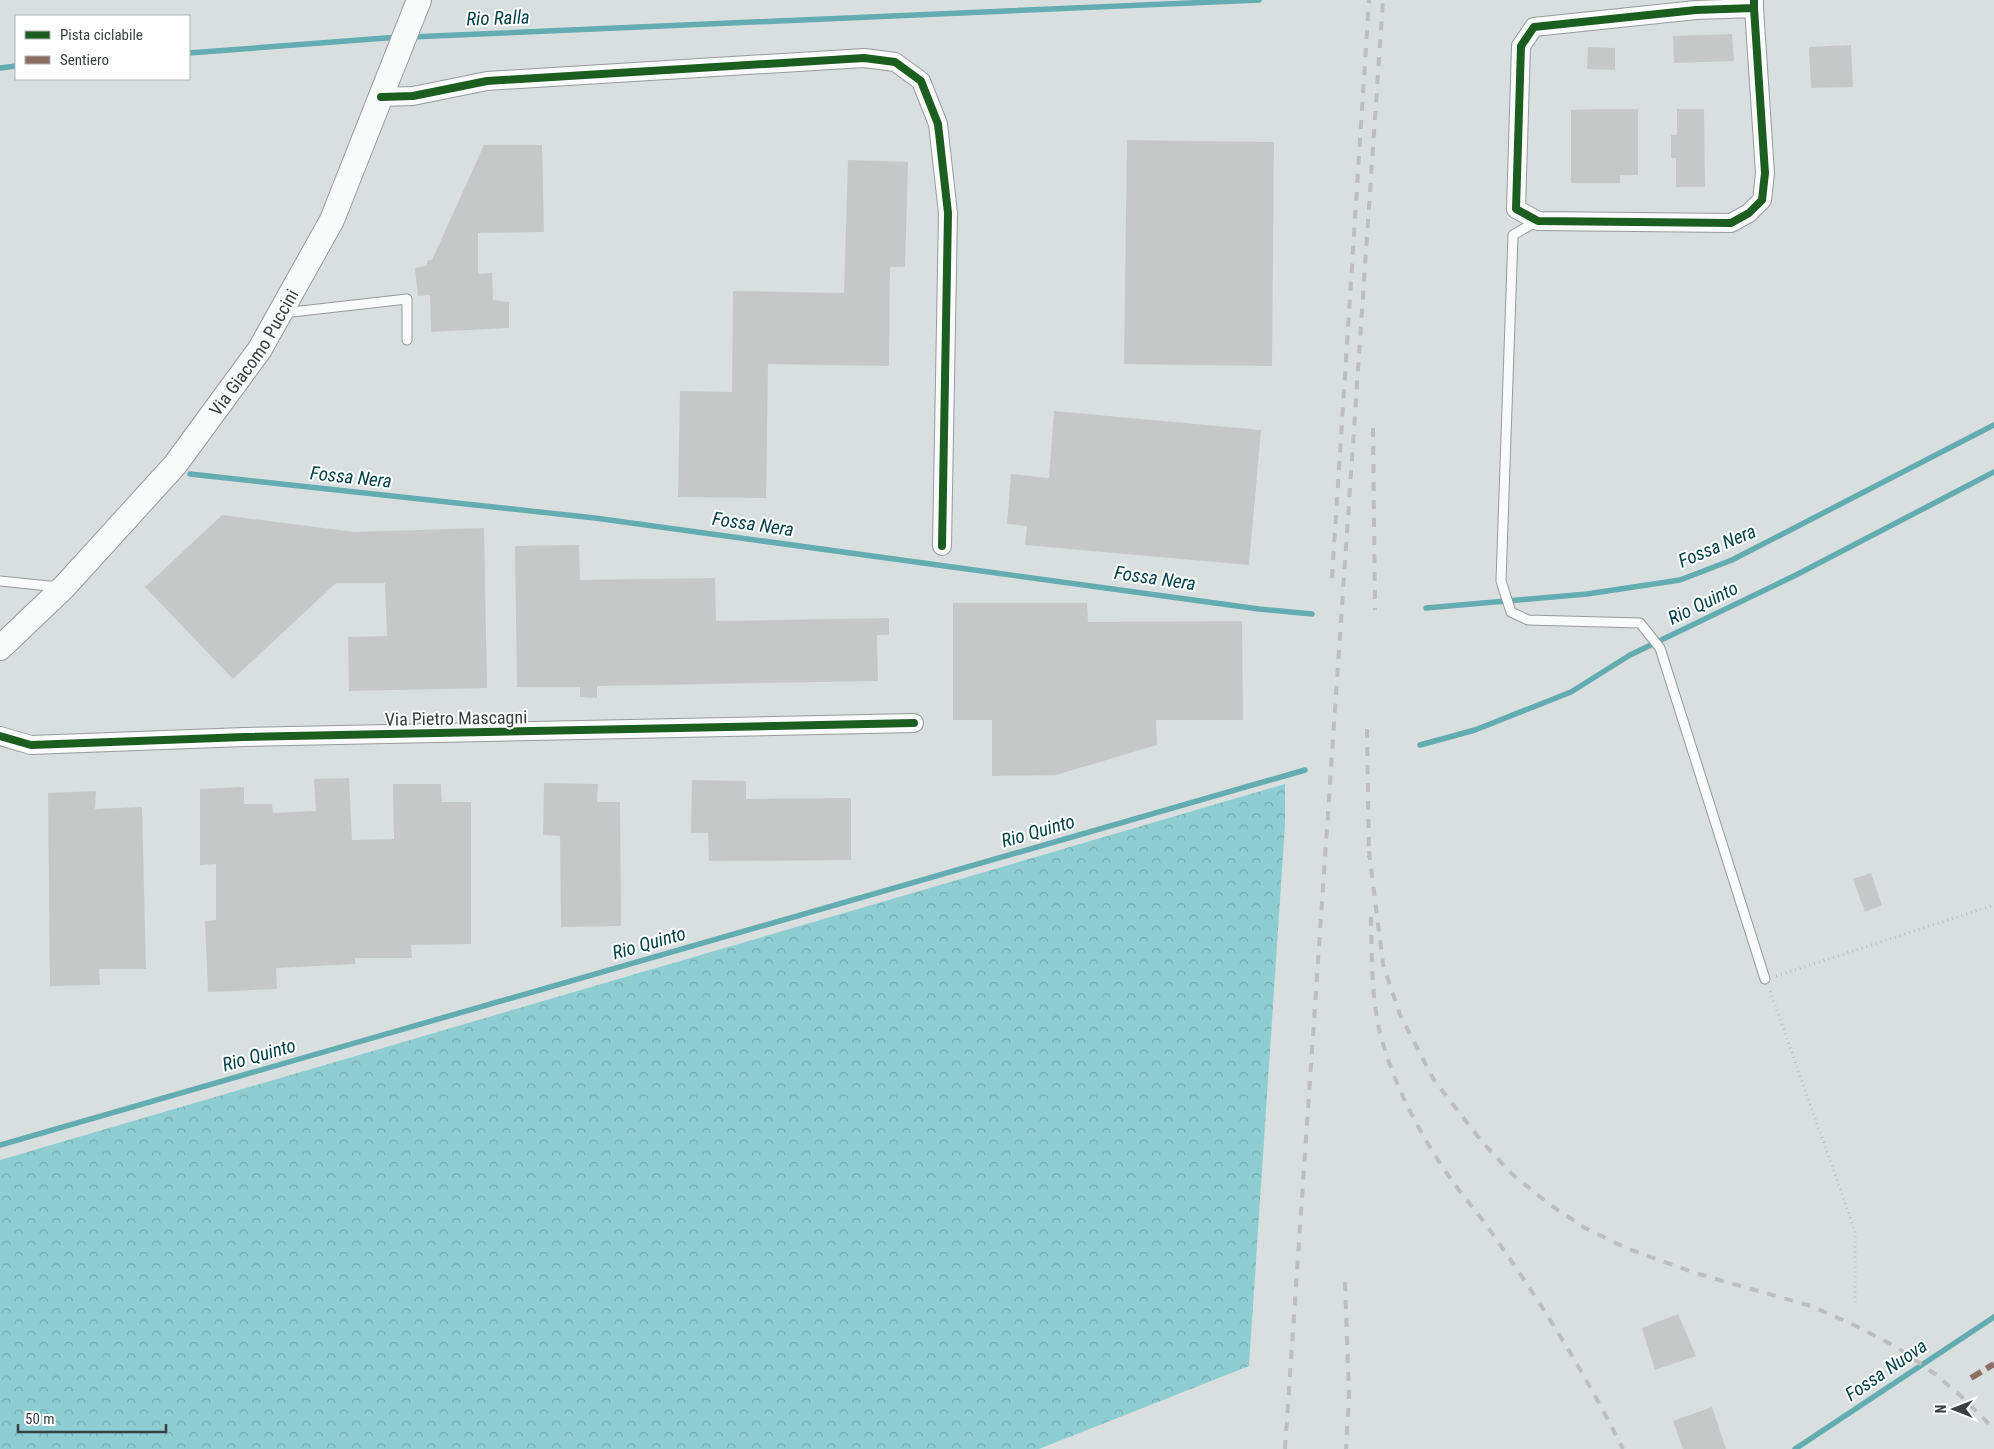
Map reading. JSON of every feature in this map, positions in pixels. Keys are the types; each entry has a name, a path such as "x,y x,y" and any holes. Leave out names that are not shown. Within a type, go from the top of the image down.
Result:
{"main road":[{"name":"Via Giacomo Puccini","path":"0,648 64,587 175,465 260,350 332,220 419,0"}],"street":[{"path":"1754,4 1765,173 1762,200 1749,212 1731,222 1538,221 1516,209 1522,46 1534,27 1754,4"},
{"path":"381,97 413,96 487,81 864,58 894,62 921,81 938,124 948,213 942,546"},
{"name":"Via Pietro Mascagni","path":"0,736 31,745 244,737 914,723"}],"lane":[{"path":"1538,221 1513,235 1501,581 1511,612 1528,620 1640,623 1660,648 1766,979"},
{"path":"280,313 407,299 407,340"},
{"path":"0,581 64,587"}],"path":[{"path":"1855,1305 1855,1231 1766,979 1994,905"}],"green space":[{"path":"1285,784 1285,825 1249,1366 1039,1449 0,1449 0,1160"}],"building":[{"path":"1732,34 1734,61 1674,63 1673,36"},
{"path":"1851,45 1853,87 1811,88 1809,47"},
{"path":"1588,47 1615,48 1615,70 1587,69"},
{"path":"1638,109 1638,175 1620,175 1620,183 1571,183 1571,110"},
{"path":"1677,109 1704,109 1705,187 1676,187 1676,158 1671,158 1671,135 1677,135"},
{"path":"1127,140 1274,142 1272,366 1124,364"},
{"path":"484,145 542,145 544,232 478,233 478,274 492,273 493,300 509,302 509,328 431,332 430,295 418,296 415,268 426,266 428,260 432,260"},
{"path":"848,160 908,162 905,267 890,267 889,366 768,364 766,498 678,497 680,391 732,392 733,291 844,293"},
{"path":"1054,411 1261,430 1249,565 1025,545 1027,526 1007,524 1011,474 1049,478"},
{"path":"222,515 354,532 484,528 487,688 349,691 348,637 387,636 385,583 336,583 233,679 145,587"},
{"path":"579,545 580,580 715,578 716,621 889,618 889,635 877,635 878,681 597,686 597,698 580,697 580,687 517,687 515,546"},
{"path":"953,603 1087,603 1088,622 1242,621 1243,720 1156,720 1157,745 1056,775 992,776 992,720 953,720"},
{"path":"349,778 352,840 394,839 393,784 441,784 442,802 471,802 471,944 411,945 412,958 355,958 355,964 276,968 277,989 208,992 205,921 216,920 216,864 200,865 200,789 244,787 244,804 272,804 273,813 316,811 314,779"},
{"path":"692,780 746,781 746,799 851,798 851,860 709,861 708,833 691,833"},
{"path":"544,783 598,784 597,802 620,802 621,926 561,927 560,836 543,835"},
{"path":"96,791 95,809 142,807 146,969 99,969 100,985 50,986 48,793"},
{"path":"1871,873 1882,905 1865,912 1853,879"},
{"path":"1678,1314 1696,1356 1655,1370 1642,1328"},
{"path":"1712,1407 1726,1449 1683,1449 1673,1421"}],"waterway":[{"name":"Rio Ralla","path":"410,37 1259,0"},
{"name":"Rio Ralla","path":"190,53 399,37"},
{"name":"Rio Ralla","path":"0,68 15,66"},
{"name":"Fossa Nera","path":"1426,608 1587,594 1680,580 1732,560 1994,425"},
{"name":"Rio Quinto","path":"1420,745 1475,730 1571,692 1630,655 1796,575 1994,472"},
{"name":"Fossa Nera","path":"190,474 595,518 1259,609 1312,614"},
{"name":"Rio Quinto","path":"0,1145 1305,770"},
{"name":"Fossa Nuova","path":"1795,1449 1994,1317"}],"railway":[{"path":"1332,578 1369,0"},
{"path":"1285,1449 1383,0"},
{"path":"1373,428 1375,610"},
{"path":"1367,729 1369,857"},
{"path":"1369,851 1383,964 1400,1015 1434,1080 1483,1143 1513,1175 1549,1204 1585,1228 1626,1248 1695,1273 1811,1306 1854,1325 1898,1348 1935,1374 1962,1397 1994,1429"},
{"path":"1371,917 1375,1008 1381,1037 1394,1077 1421,1133 1443,1168 1489,1229 1546,1314 1579,1367 1623,1449"},
{"path":"1345,1282 1349,1396 1346,1449"}],"marked path":[{"path":"1971,1378 1994,1364"}],"cycle path":[{"path":"1754,0 1765,173 1762,200 1749,213 1731,223 1538,221 1516,209 1521,46 1534,27 1696,10 1754,8"},
{"path":"381,97 413,96 487,81 864,58 895,62 921,81 938,124 948,213 942,546"},
{"path":"0,736 31,745 244,737 914,723"}]}
